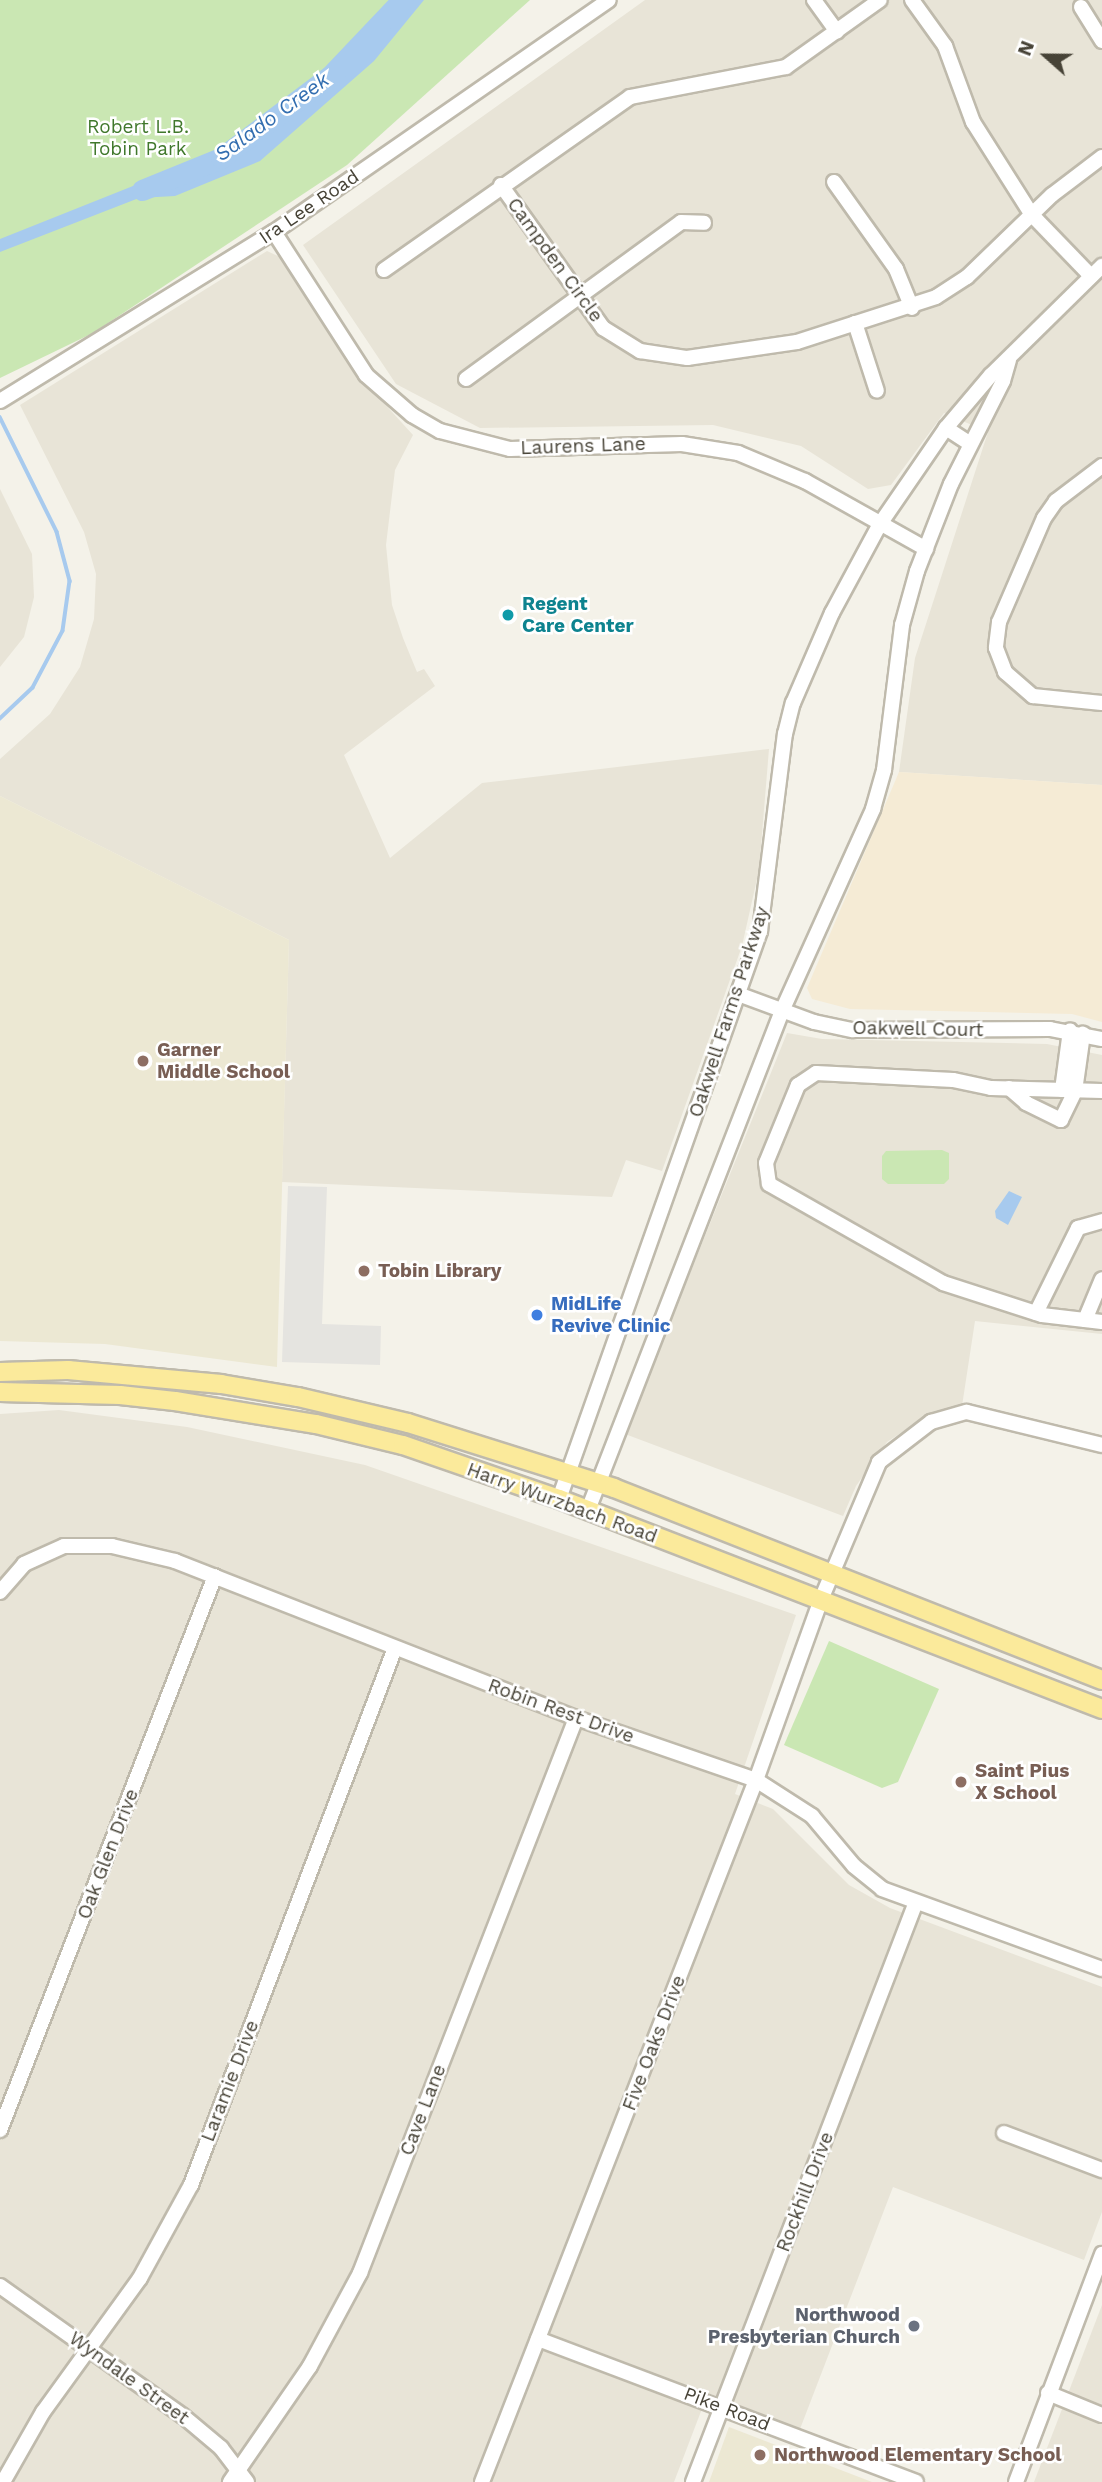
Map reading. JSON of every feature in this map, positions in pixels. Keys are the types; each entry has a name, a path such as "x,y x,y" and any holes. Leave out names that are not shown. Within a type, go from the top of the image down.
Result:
{"main road":[{"name":"Harry Wurzbach Road","path":"0,1372 68,1370 259,1390 408,1423 570,1472 1102,1680"},
{"name":"Harry Wurzbach Road","path":"0,1392 120,1395 175,1401 360,1434 402,1445 559,1499 1102,1709"}],"street":[{"name":"Ira Lee Road","path":"0,401 274,232 609,0"},
{"path":"814,0 837,32"},
{"name":"Campden Circle","path":"880,0 806,56 762,75 651,90 629,97 501,185 603,328 620,341 670,358 748,351 912,308 967,277 1032,215 1102,157"},
{"path":"912,0 945,46 973,122 1032,215 1096,271"},
{"path":"1081,7 1102,41"},
{"path":"834,182 896,269 912,308"},
{"path":"384,270 501,185"},
{"path":"466,379 681,222 704,223"},
{"name":"Laurens Lane","path":"274,232 358,366 384,393 440,431 484,444 540,451 654,443 710,447 782,470 926,549"},
{"name":"Oakwell Farms Parkway","path":"559,1499 738,994 766,900 781,757 793,703 832,613 880,524 946,428 1096,271"},
{"path":"855,323 877,391"},
{"name":"Oakwell Farms Parkway","path":"588,1510 782,1011 873,809 884,770 902,625 926,549 969,443 1003,381 1009,360"},
{"path":"946,428 969,443"},
{"path":"1102,466 1056,501 1044,518 999,622 996,648 1004,671 1033,696 1102,704"},
{"name":"Oakwell Court","path":"738,994 782,1011 853,1030 1077,1032 1102,1039"},
{"path":"1009,1088 1026,1103 1060,1120 1068,1090 1077,1032"},
{"path":"1102,1091 1009,1088 953,1080 816,1073 798,1085 766,1163 769,1184 943,1283 1035,1313 1102,1322"},
{"path":"1035,1313 1078,1228 1102,1222"},
{"path":"1085,1320 1102,1279"},
{"path":"175,1401 177,1381"},
{"path":"360,1434 364,1412"},
{"name":"Five Oaks Drive","path":"482,2482 757,1780 820,1602 879,1462 931,1422 967,1412 1102,1445"},
{"path":"402,1445 408,1423"},
{"name":"Robin Rest Drive","path":"0,1592 12,1574 36,1555 79,1544 150,1553 576,1718 757,1780 812,1816 867,1878 916,1902 1102,1969"},
{"name":"Oak Glen Drive","path":"0,2130 215,1576"},
{"name":"Laramie Drive","path":"3,2482 89,2346 139,2278 191,2185 395,1648"},
{"name":"Cave Lane","path":"238,2478 310,2367 359,2273 576,1718"},
{"name":"Rockhill Drive","path":"693,2482 916,1902"},
{"path":"1004,2133 1102,2170"},
{"path":"1016,2482 1102,2254"},
{"name":"Wyndale Street","path":"0,2286 89,2346 183,2416 221,2448 238,2478"},
{"name":"Pike Road","path":"538,2339 916,2482"},
{"path":"1048,2393 1102,2415"}],"shaded area":[{"path":"645,0 1102,0 1102,785 899,772 915,658 988,432 944,413 891,485 868,489 801,446 713,425 480,428 396,384 303,245"},
{"path":"267,251 282,258 351,367 413,435 395,470 386,545 392,605 403,638 417,672 424,669 435,686 344,755 390,858 482,783 769,749 759,870 742,946 662,1171 626,1160 612,1197 282,1182 289,940 0,796 0,759 50,714 80,667 94,619 96,574 84,532 20,405"},
{"path":"0,489 32,554 34,597 24,637 0,667"},
{"path":"899,772 1102,785 1102,1022 1072,1014 850,1009 812,999 807,988"},
{"name":"Garner Middle School","path":"0,796 289,940 277,1367 105,1344 0,1341"},
{"path":"787,1033 822,1039 1047,1044 1102,1055 1102,1334 975,1321 962,1406 931,1413 887,1442 856,1486 843,1516 625,1434"},
{"path":"288,1186 327,1187 322,1324 381,1326 380,1365 282,1362"},
{"path":"59,1410 187,1427 365,1465 796,1615 735,1794 773,1809 849,1885 890,1908 1102,1987 1102,2212 1084,2260 893,2187 800,2429 708,2393 674,2482 0,2482 0,1414"},
{"path":"1102,2305 1102,2482 1034,2482"},
{"name":"Northwood Elementary School","path":"729,2427 872,2482 709,2482"}],"green space":[{"name":"Robert L.B. Tobin Park","path":"0,0 530,0 347,165 93,333 0,378"},
{"path":"942,1150 949,1153 949,1179 944,1184 888,1184 882,1179 882,1156 886,1151"},
{"path":"829,1641 939,1689 898,1782 882,1788 784,1745"}],"water":[{"path":"405,0 424,0 374,61 260,161 175,196 139,198 0,252 0,239 133,186 211,169 262,137 301,105 321,76 381,28"},
{"path":"1009,1191 1022,1197 1008,1225 996,1218 995,1211"}],"waterway":[{"name":"Salado Creek","path":"142,190 221,158 330,76 402,0"},
{"path":"0,417 57,532 70,581 63,631 33,688 0,719"}],"place":[{"name":"Regent Care Center","path":"508,615"},
{"name":"Garner Middle School","path":"143,1061"},
{"name":"Tobin Library","path":"364,1271"},
{"name":"MidLife Revive Clinic","path":"537,1315"},
{"name":"Saint Pius X School","path":"961,1782"},
{"name":"Northwood Presbyterian Church","path":"914,2326"},
{"name":"Northwood Elementary School","path":"760,2455"}]}
